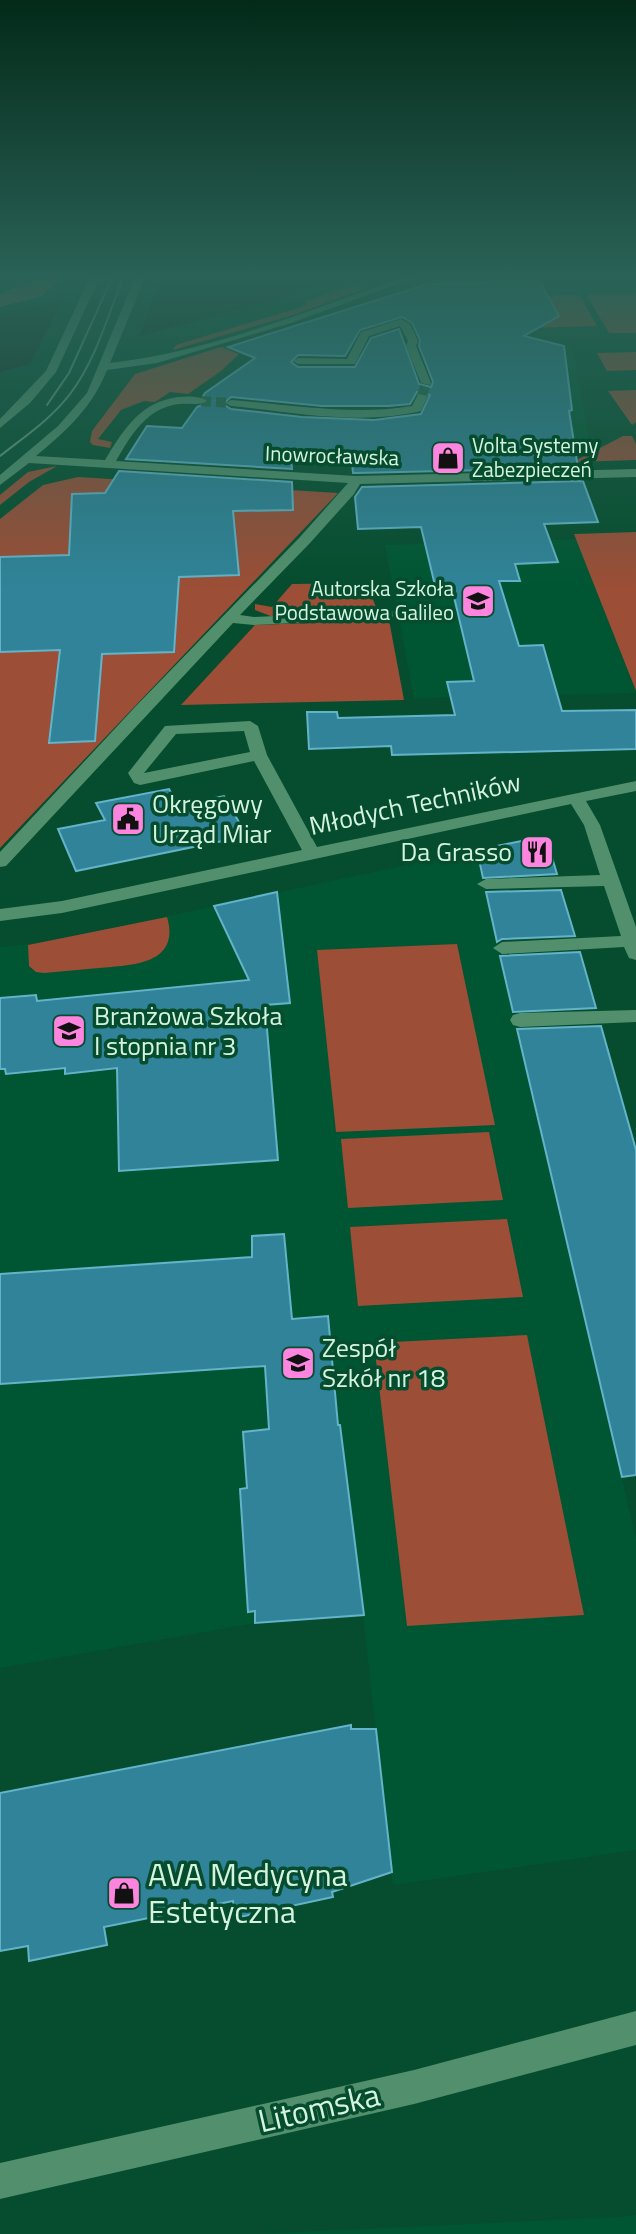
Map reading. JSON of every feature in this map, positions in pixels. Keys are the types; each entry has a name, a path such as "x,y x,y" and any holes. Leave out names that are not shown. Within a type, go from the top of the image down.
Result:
{"street":[{"path":"0,425 45,379"},
{"path":"0,481 28,459 81,409 99,379"},
{"path":"424,379 426,383"},
{"path":"231,403 307,413 368,415 417,409 422,397"},
{"path":"108,465 144,412 175,398 201,401"},
{"name":"Inowrocławska","path":"28,459 356,480 636,473"},
{"path":"0,862 141,709 345,496 356,480"},
{"path":"230,618 254,621 392,615"},
{"path":"259,755 140,780 136,773 171,729 250,726 259,755 312,853"},
{"name":"Młodych Techników","path":"0,915 62,907 636,786"},
{"path":"502,948 635,945 590,819 575,797"},
{"path":"486,884 611,880"},
{"path":"520,1020 636,1016"},
{"name":"Litomska","path":"0,2181 414,2087 636,2028"}],"shaded area":[{"path":"131,379 209,379 188,394 170,392 155,402 144,401 121,410 98,439 112,442 110,448 93,445 90,442 92,431"},
{"path":"494,379 578,379 589,442 546,441"},
{"path":"636,390 636,422 632,425 608,391"},
{"path":"623,436 632,436 636,444 636,460 573,462"},
{"path":"57,466 29,482 0,505 0,495 28,472"},
{"path":"78,477 338,493 0,848 0,519 43,485"},
{"path":"636,532 636,691 574,534"},
{"path":"577,539 636,693 414,698 385,545"},
{"path":"367,583 378,613 273,617 255,610 255,604 272,607 292,584"},
{"path":"389,620 404,700 181,705 255,625"},
{"name":"Zespół Szkół nr 18","path":"476,850 636,1539 636,1850 393,1885 363,1615 255,1623 0,1668 0,947 43,943"},
{"path":"167,917 167,945 150,959 125,966 44,973 36,972 29,966 28,945"},
{"path":"457,944 495,1125 336,1132 317,950"},
{"path":"489,1132 503,1200 348,1208 341,1139"},
{"path":"507,1219 523,1297 358,1306 350,1227"},
{"path":"527,1335 584,1615 407,1626 374,1343"},
{"path":"636,2215 636,2234 253,2234 621,2217"}],"building":[{"path":"225,379 417,379 419,384 431,387 432,379 568,379 572,410 569,411 578,468 353,473 352,464 291,460 292,469 126,459 147,426 182,428 197,407 209,402 203,396","holes":["417,392 430,395 421,414 374,420 302,417 231,409 223,404 231,397 322,406 389,406 410,404"]},
{"path":"119,471 292,482 293,510 233,511 239,575 179,577 174,652 102,654 95,741 49,743 60,650 0,652 0,557 69,555 72,494 105,493"},
{"path":"583,481 598,522 544,524 558,562 515,564 520,581 499,581 519,646 543,645 562,711 636,710 636,749 392,755 391,746 309,749 307,712 337,712 338,718 455,715 447,682 474,681 454,597 438,598 421,527 358,529 355,497 362,487"},
{"path":"169,789 178,805 224,796 247,836 76,871 58,829 105,820 96,803"},
{"path":"536,838 547,841 557,874 483,878 477,850"},
{"path":"561,890 575,936 502,939 497,942 486,892"},
{"path":"277,892 290,1003 265,1005 278,1160 119,1171 117,1068 65,1074 65,1068 6,1074 5,1069 0,1069 0,998 36,995 37,1001 249,980 214,906"},
{"path":"580,952 596,1008 513,1012 500,956"},
{"path":"601,1026 636,1150 636,1475 622,1477 517,1029"},
{"path":"284,1234 292,1319 328,1316 338,1425 364,1615 255,1623 255,1611 248,1612 240,1489 247,1488 243,1432 269,1429 265,1366 0,1384 0,1274 252,1257 252,1236"},
{"path":"351,1725 351,1729 376,1729 392,1872 332,1892 333,1897 235,1918 233,1901 104,1927 107,1945 29,1961 28,1946 0,1951 0,1793"}],"tunnel":[{"path":"422,396 426,383"},
{"path":"201,401 231,403"}],"tram line":[{"path":"47,405 65,379"},
{"path":"0,456 54,412 80,379"}],"place":[{"name":"Volta Systemy Zabezpieczeń","path":"448,458"},
{"name":"Autorska Szkoła Podstawowa Galileo","path":"478,601"},
{"name":"Okręgowy Urząd Miar","path":"128,819"},
{"name":"Da Grasso","path":"537,852"},
{"name":"Branżowa Szkoła I stopnia nr 3","path":"69,1031"},
{"name":"Zespół Szkół nr 18","path":"298,1363"},
{"name":"AVA Medycyna Estetyczna","path":"124,1893"}]}
